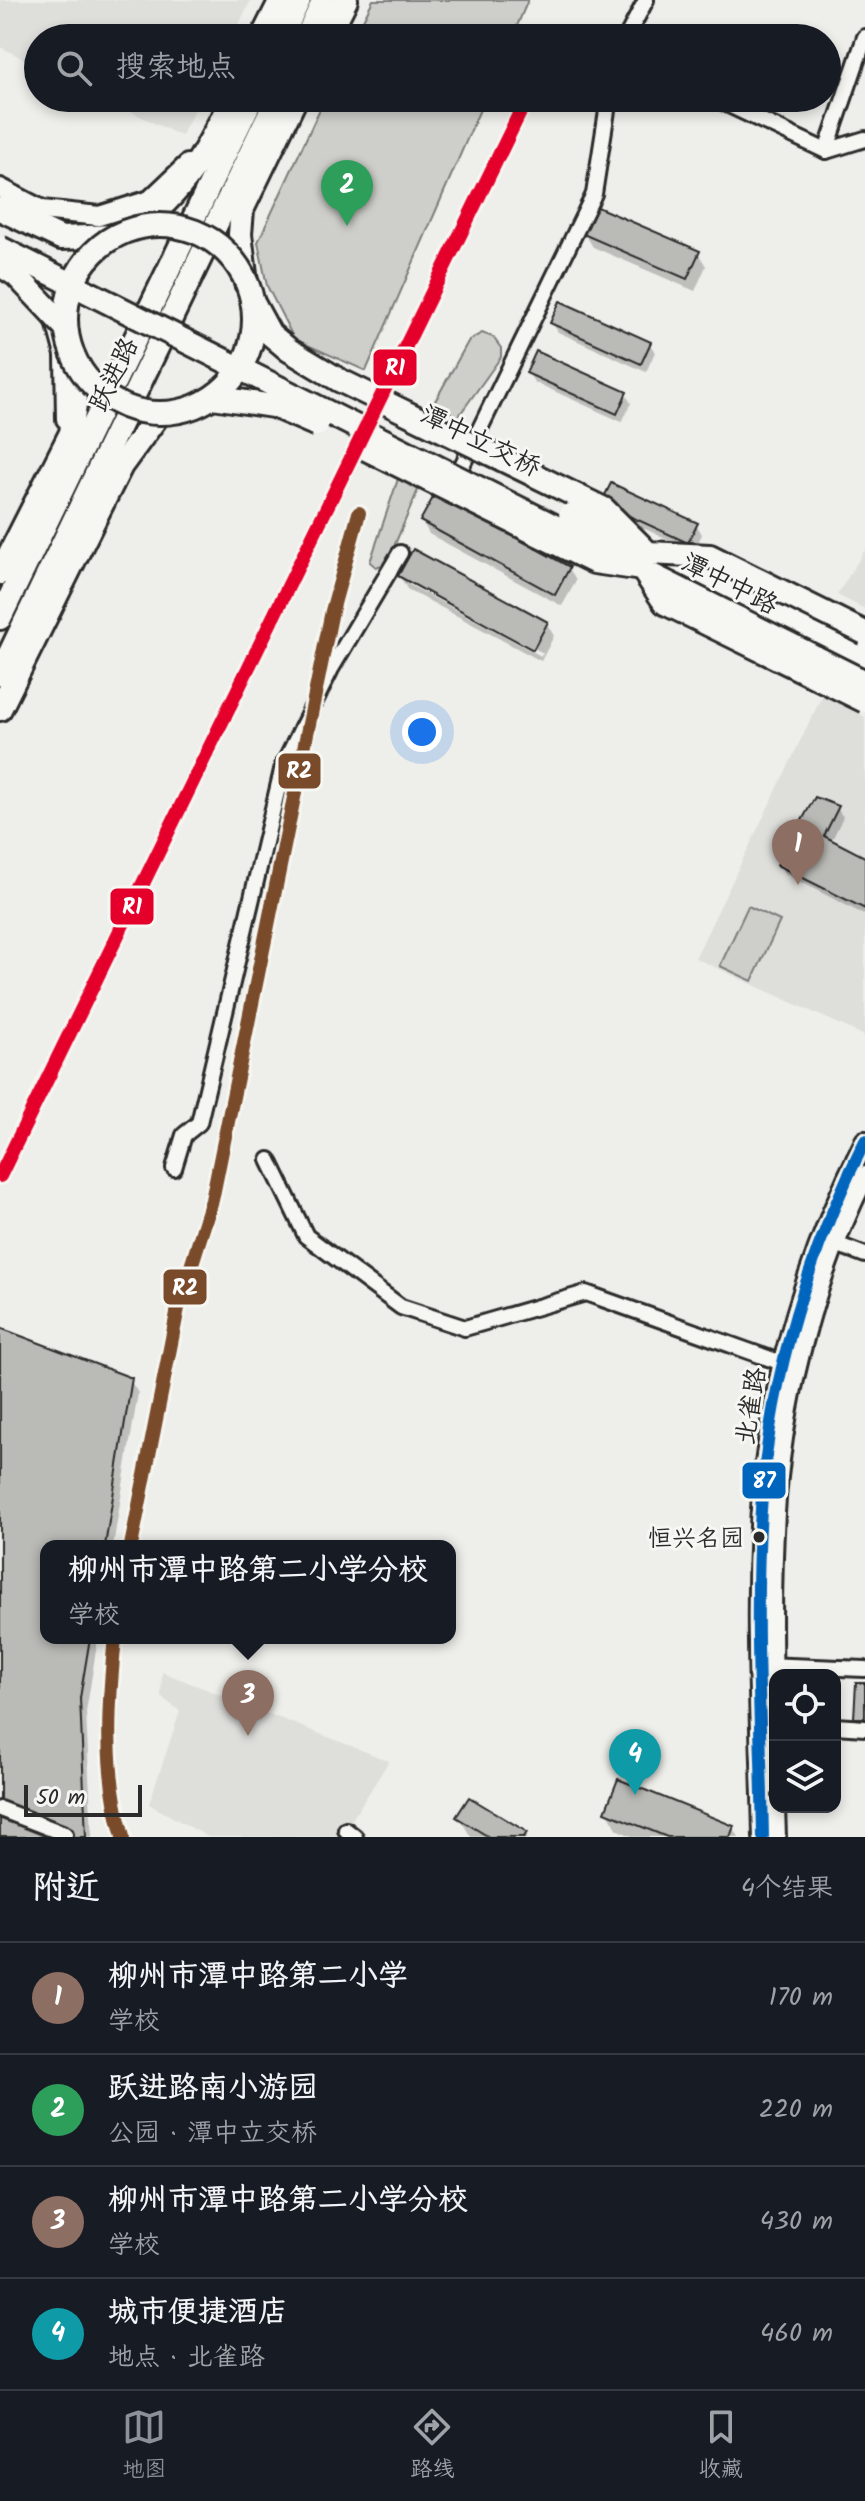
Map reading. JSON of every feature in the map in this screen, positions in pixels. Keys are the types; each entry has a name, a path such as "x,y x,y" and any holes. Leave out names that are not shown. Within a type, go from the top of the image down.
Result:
{"main road":[{"path":"269,24 281,0"},
{"path":"288,24 299,0"},
{"path":"313,24 324,0"},
{"path":"334,24 346,0"},
{"path":"225,112 191,177 160,210 101,246 76,275 66,311 66,328 80,369 95,388 114,402 159,414 213,397 247,401 293,413 594,562 710,556 865,633"},
{"name":"跃进路","path":"0,618 245,112"},
{"name":"跃进路","path":"0,674 270,112"},
{"path":"213,397 239,371 247,355 254,319 241,249 242,210 289,112"},
{"path":"0,209 61,238 168,226 201,235 228,255 270,334 289,350 339,380 604,509 645,561 665,603 865,701"},
{"name":"潭中立交桥","path":"0,232 645,561"},
{"name":"潭中立交桥","path":"0,248 306,403 572,532"},
{"path":"0,265 16,275 66,328"},
{"path":"0,573 71,433 80,369"},
{"path":"0,709 121,466 159,414"},
{"name":"潭中中路","path":"572,532 645,561 865,660"},
{"name":"潭中中路","path":"645,561 865,682"}],"street":[{"path":"259,24 270,0"},
{"path":"633,24 646,0"},
{"path":"841,107 865,37"},
{"path":"0,188 42,210 99,216 150,200 192,160 216,112"},
{"path":"607,112 594,194 454,482 865,690"},
{"path":"744,112 826,151 865,139"},
{"path":"826,151 839,112"},
{"path":"0,254 10,259 51,300 65,355 66,408 66,421 0,558"},
{"path":"468,453 865,645"},
{"path":"606,560 623,528"},
{"path":"174,1168 184,1135 199,1123 283,766 331,669 400,553"},
{"name":"北雀路","path":"769,1708 762,1495 782,1363 822,1239 865,1141"},
{"path":"269,1160 306,1236 401,1307 465,1328 586,1293 782,1363"},
{"name":"北雀路","path":"766,1665 776,1497 793,1382 836,1244 865,1176"},
{"path":"836,1244 865,1255"},
{"path":"766,1665 865,1669"},
{"path":"841,1726 865,1728"},
{"name":"北雀路","path":"763,1837 769,1738"},
{"path":"0,1809 65,1834"},
{"path":"775,1813 776,1837"}],"shaded area":[{"path":"0,0 251,0 239,24 24,24 24,59 0,47"},
{"path":"373,0 528,0 518,24 361,24"},
{"path":"132,112 194,112 181,136"},
{"path":"318,112 479,112 366,371 294,339 267,286 258,242"},
{"path":"482,333 493,337 501,348 501,357 458,417 434,403 469,340"},
{"path":"400,473 421,483 387,563 376,567 370,562"},
{"path":"865,550 865,609 837,595"},
{"path":"824,692 865,717 865,1036 695,958"},
{"path":"748,906 780,921 752,981 720,966"},
{"path":"162,1672 389,1761 341,1837 208,1837 149,1804 180,1711 161,1697"}],"building":[{"path":"595,206 700,251 687,279 583,234"},
{"path":"560,301 651,342 641,364 550,323"},
{"path":"536,351 627,392 617,414 526,373"},
{"path":"611,483 698,523 688,543 601,503"},
{"path":"435,494 570,567 555,595 420,521"},
{"path":"413,549 548,622 533,650 398,576"},
{"path":"815,797 839,806 824,836 865,857 865,909 777,865"},
{"path":"0,1328 132,1378 106,1540 40,1540 40,1644 89,1644 80,1698 86,1837 0,1837"},
{"path":"856,1683 865,1683 865,1718 854,1718"},
{"path":"618,1779 734,1826 730,1837 667,1837 605,1812"},
{"path":"469,1797 527,1832 524,1837 489,1837 456,1817"}],"transit line":[{"name":"R1","path":"0,1176 520,112"},
{"name":"R2","path":"132,1540 178,1308 212,1200 332,611 359,513"},
{"name":"87","path":"763,1837 758,1581 767,1450 774,1404 796,1314 827,1225 865,1141"},
{"name":"R2","path":"115,1644 110,1763 123,1837"}],"place":[{"name":"跃进路南小游园","path":"347,226"},
{"name":"柳州市潭中路第二小学","path":"798,885"},
{"name":"恒兴名园","path":"759,1537"},
{"name":"柳州市潭中路第二小学分校","path":"248,1736"},
{"name":"城市便捷酒店","path":"635,1795"}]}
